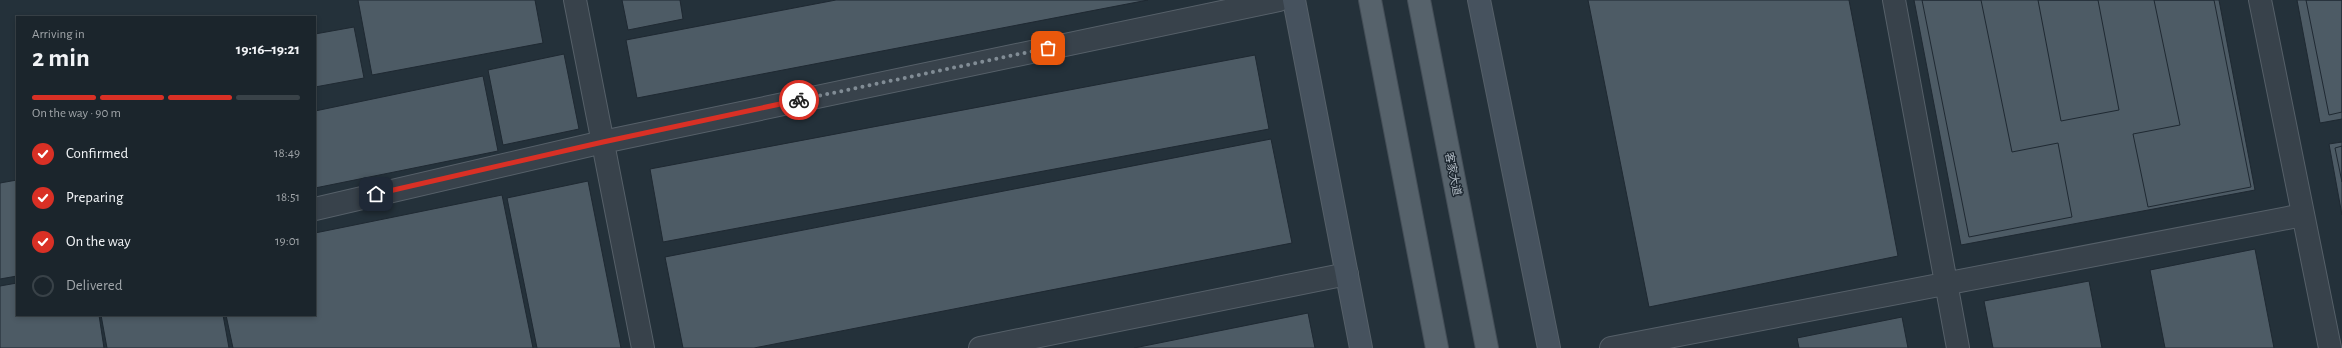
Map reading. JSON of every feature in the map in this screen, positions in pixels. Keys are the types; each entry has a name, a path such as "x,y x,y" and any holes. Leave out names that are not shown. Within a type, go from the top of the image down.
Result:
{"main road":[{"path":"1370,0 1437,348"},
{"name":"客家大道","path":"1419,0 1487,348"}],"street":[{"path":"575,0 643,348"},
{"path":"316,208 603,142 1279,0"},
{"path":"1294,0 1361,348"},
{"path":"1479,0 1549,348"},
{"path":"1894,0 1958,348"},
{"path":"2260,0 2330,348"},
{"path":"1611,348 2303,215"},
{"path":"980,348 1347,274"}],"building":[{"path":"358,0 535,0 543,43 372,75"},
{"path":"622,0 680,0 683,19 628,30"},
{"path":"836,0 1148,0 637,98 626,40"},
{"path":"1588,0 1849,0 1898,256 1649,307"},
{"path":"1914,0 2219,0 2255,190 1961,245"},
{"path":"1922,0 1981,0 2012,152 2058,143 2072,217 1969,237"},
{"path":"2038,0 2098,0 2119,110 2061,121"},
{"path":"2154,0 2214,0 2251,187 2148,207 2133,134 2180,125"},
{"path":"2297,0 2342,0 2342,119 2320,123"},
{"path":"2306,0 2342,0 2342,112 2329,115"},
{"path":"354,27 364,78 316,87 316,34"},
{"path":"564,54 579,129 503,145 488,70"},
{"path":"1255,55 1269,129 663,242 650,169"},
{"path":"483,76 498,151 316,188 316,111"},
{"path":"1271,139 1292,243 754,348 683,348 665,257"},
{"path":"2342,142 2342,215 2329,144"},
{"path":"2342,146 2342,182 2335,148"},
{"path":"16,180 16,276 0,279 0,183"},
{"path":"588,181 621,348 537,348 507,198"},
{"path":"502,195 533,348 233,348 226,316 316,316 316,233"},
{"path":"2255,249 2274,348 2165,348 2150,270"},
{"path":"2089,281 2102,348 1993,348 1984,301"},
{"path":"16,283 16,316 99,316 104,348 0,348 0,286"},
{"path":"1308,313 1315,348 1134,348"},
{"path":"101,316 223,316 229,348 107,348"},
{"path":"1902,317 1908,348 1799,348 1797,338"}],"way so far":[{"path":"799,100 1048,48"}],"route":[{"path":"376,194 603,142 799,100"}]}
